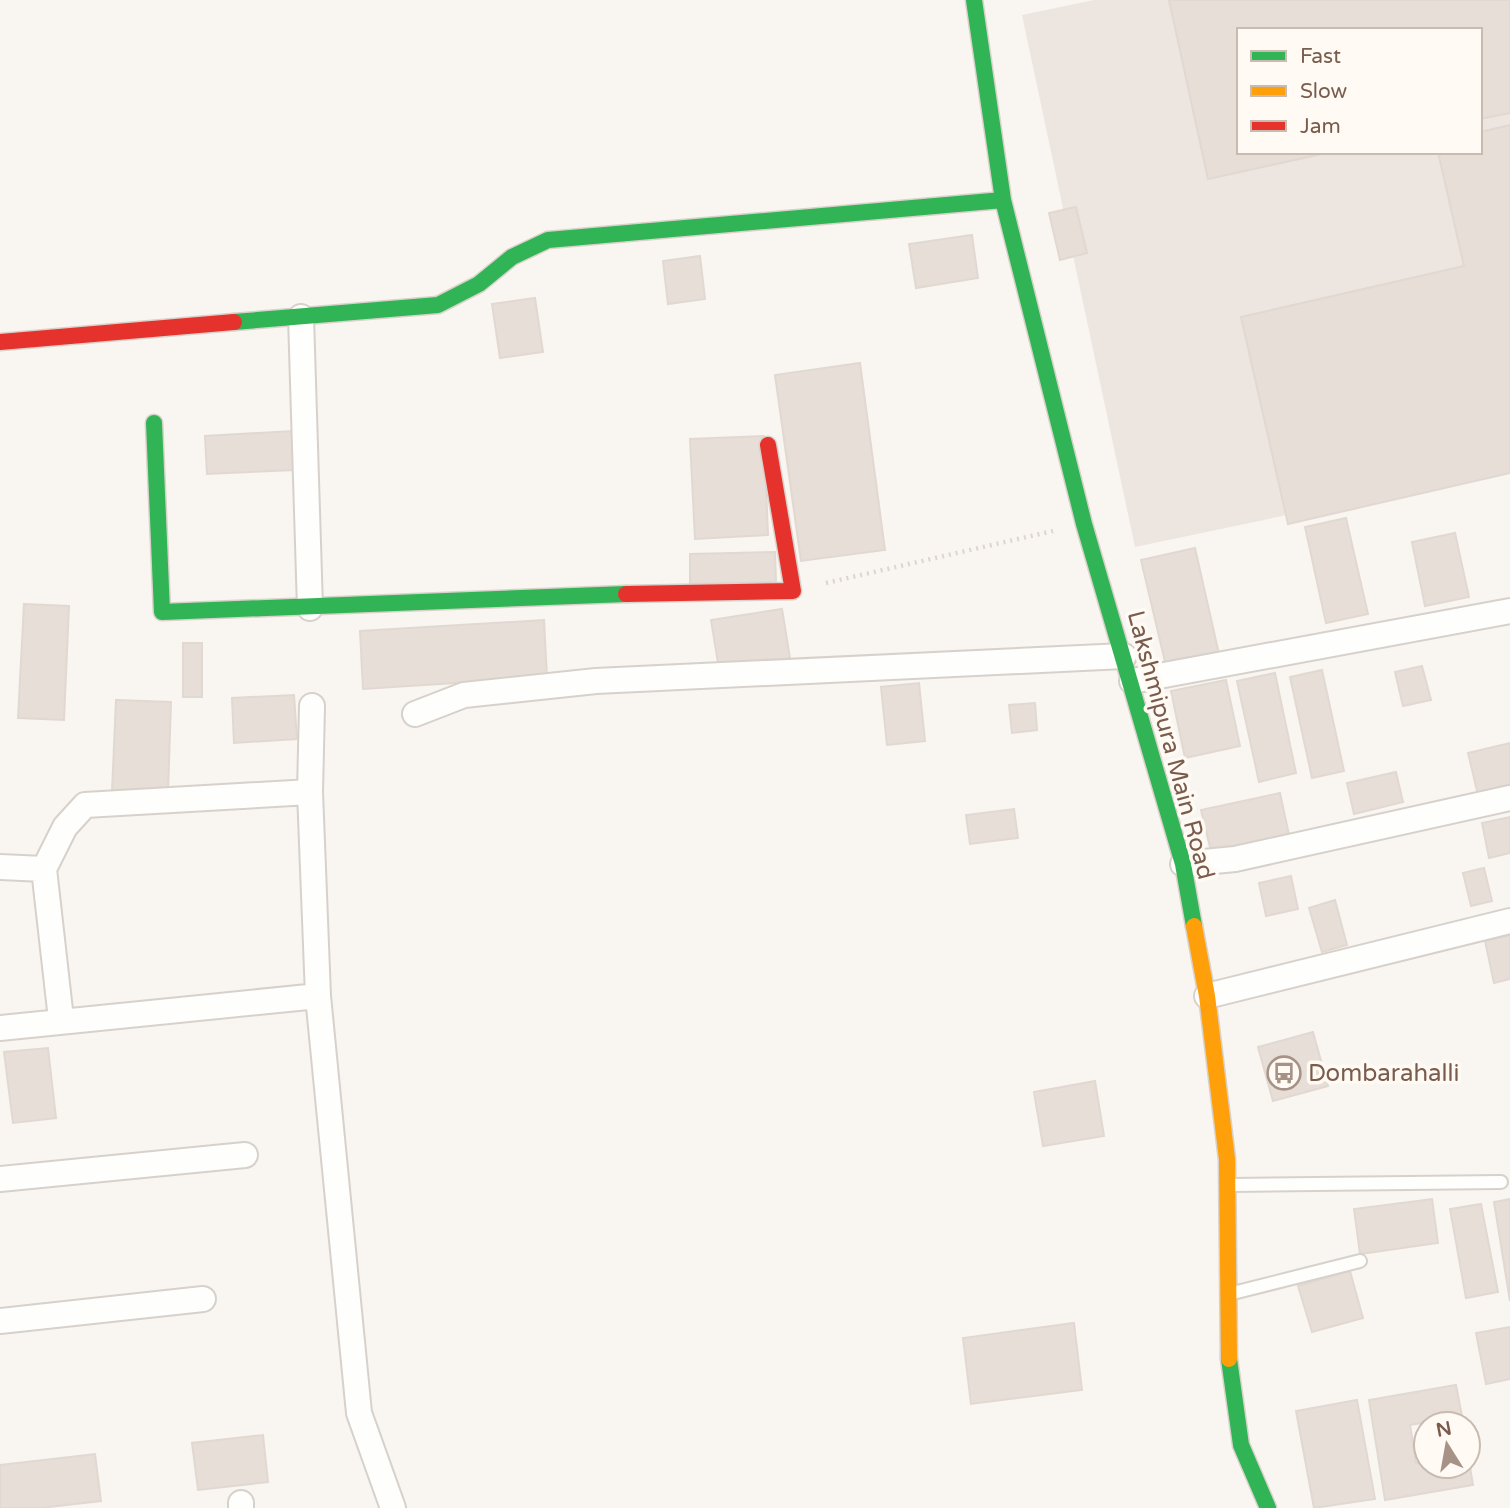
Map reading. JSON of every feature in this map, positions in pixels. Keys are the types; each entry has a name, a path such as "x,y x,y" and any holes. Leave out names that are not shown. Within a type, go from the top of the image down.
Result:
{"street":[{"name":"Lakshmipura Main Road","path":"974,0 1003,200 1084,524 1132,681 1183,864 1207,996 1227,1159 1229,1358 1241,1445 1268,1508"},
{"path":"0,342 438,305 480,284 512,257 548,240 1003,200"},
{"path":"301,317 310,608"},
{"path":"154,423 162,612 218,614 590,594 793,591 768,445"},
{"path":"1132,681 1510,611"},
{"path":"415,714 464,695 596,681 1124,656"},
{"path":"312,706 310,792 318,996 359,1413 393,1508"},
{"path":"61,1019 44,869 65,827 85,805 310,792"},
{"path":"1183,864 1236,859 1510,798"},
{"path":"0,867 44,869"},
{"path":"1207,996 1510,921"},
{"path":"0,1028 61,1019 318,996"},
{"path":"0,1179 245,1155"},
{"path":"0,1321 203,1299"}],"lane":[{"path":"1227,1185 1501,1182"},
{"path":"1229,1294 1360,1261"}],"path":[{"path":"793,591 1084,524"}],"shaded area":[{"path":"1094,0 1510,0 1510,468 1135,547 1022,15"}],"building":[{"path":"1169,0 1510,0 1510,113 1482,119 1482,28 1237,28 1237,154 1322,154 1208,179"},
{"path":"1510,125 1510,473 1288,524 1241,317 1464,266 1438,154 1482,154 1482,132"},
{"path":"1076,207 1087,253 1060,260 1049,213"},
{"path":"972,235 978,278 916,288 909,244"},
{"path":"700,256 705,299 668,304 663,261"},
{"path":"535,298 543,352 500,358 492,304"},
{"path":"860,363 885,550 801,561 775,375"},
{"path":"293,431 295,470 207,474 205,436"},
{"path":"764,436 768,535 695,539 690,439"},
{"path":"1346,518 1368,614 1326,623 1305,527"},
{"path":"1455,533 1469,597 1425,606 1412,542"},
{"path":"1195,548 1219,654 1166,666 1141,560"},
{"path":"775,552 776,582 690,584 690,554"},
{"path":"24,604 69,606 64,720 18,718"},
{"path":"782,609 790,658 719,669 711,620"},
{"path":"544,620 547,677 363,689 360,631"},
{"path":"183,643 202,643 202,697 183,697"},
{"path":"1422,666 1431,700 1403,706 1395,672"},
{"path":"1322,670 1344,771 1312,778 1290,677"},
{"path":"1275,673 1296,773 1259,782 1237,681"},
{"path":"1226,680 1240,746 1185,758 1171,691"},
{"path":"919,683 925,741 887,745 881,687"},
{"path":"294,695 297,739 234,743 232,698"},
{"path":"116,700 171,702 168,793 112,792"},
{"path":"1035,703 1037,730 1012,733 1009,705"},
{"path":"1510,743 1510,787 1478,795 1468,753"},
{"path":"1396,772 1403,802 1354,814 1347,783"},
{"path":"1280,793 1289,835 1211,851 1201,810"},
{"path":"1014,809 1018,838 970,844 966,815"},
{"path":"1510,817 1510,853 1489,858 1482,823"},
{"path":"1484,868 1492,901 1471,906 1463,873"},
{"path":"1291,876 1298,909 1266,916 1259,883"},
{"path":"1335,900 1347,945 1322,952 1309,908"},
{"path":"1510,935 1510,979 1494,983 1485,941"},
{"path":"1313,1032 1328,1086 1273,1101 1258,1047"},
{"path":"48,1048 56,1118 13,1123 4,1052"},
{"path":"1095,1081 1104,1136 1043,1146 1034,1092"},
{"path":"1432,1199 1438,1243 1360,1254 1354,1209"},
{"path":"1510,1199 1510,1301 1494,1202"},
{"path":"1481,1204 1498,1292 1466,1298 1450,1209"},
{"path":"1350,1271 1363,1318 1312,1332 1298,1286"},
{"path":"1074,1323 1082,1390 971,1404 963,1338"},
{"path":"1510,1327 1510,1379 1486,1384 1476,1333"},
{"path":"1456,1385 1461,1410 1412,1410 1412,1480 1472,1480 1473,1485 1385,1500 1369,1400"},
{"path":"1357,1400 1375,1499 1314,1508 1296,1411"},
{"path":"263,1435 268,1482 198,1490 192,1443"},
{"path":"95,1454 101,1501 40,1508 0,1508 0,1465"}],"traffic: fast":[{"path":"974,0 1003,200 1084,524 1183,864 1194,926"},
{"path":"234,322 438,305 479,284 512,257 548,240 1003,200"},
{"path":"154,423 162,612 626,594"},
{"path":"1229,1359 1241,1445 1268,1508"}],"traffic: slow":[{"path":"1194,926 1207,996 1227,1159 1229,1359"}],"traffic: jam":[{"path":"0,342 234,322"},
{"path":"626,594 793,591 768,445"}],"place":[{"name":"Dombarahalli","path":"1284,1073"}]}
